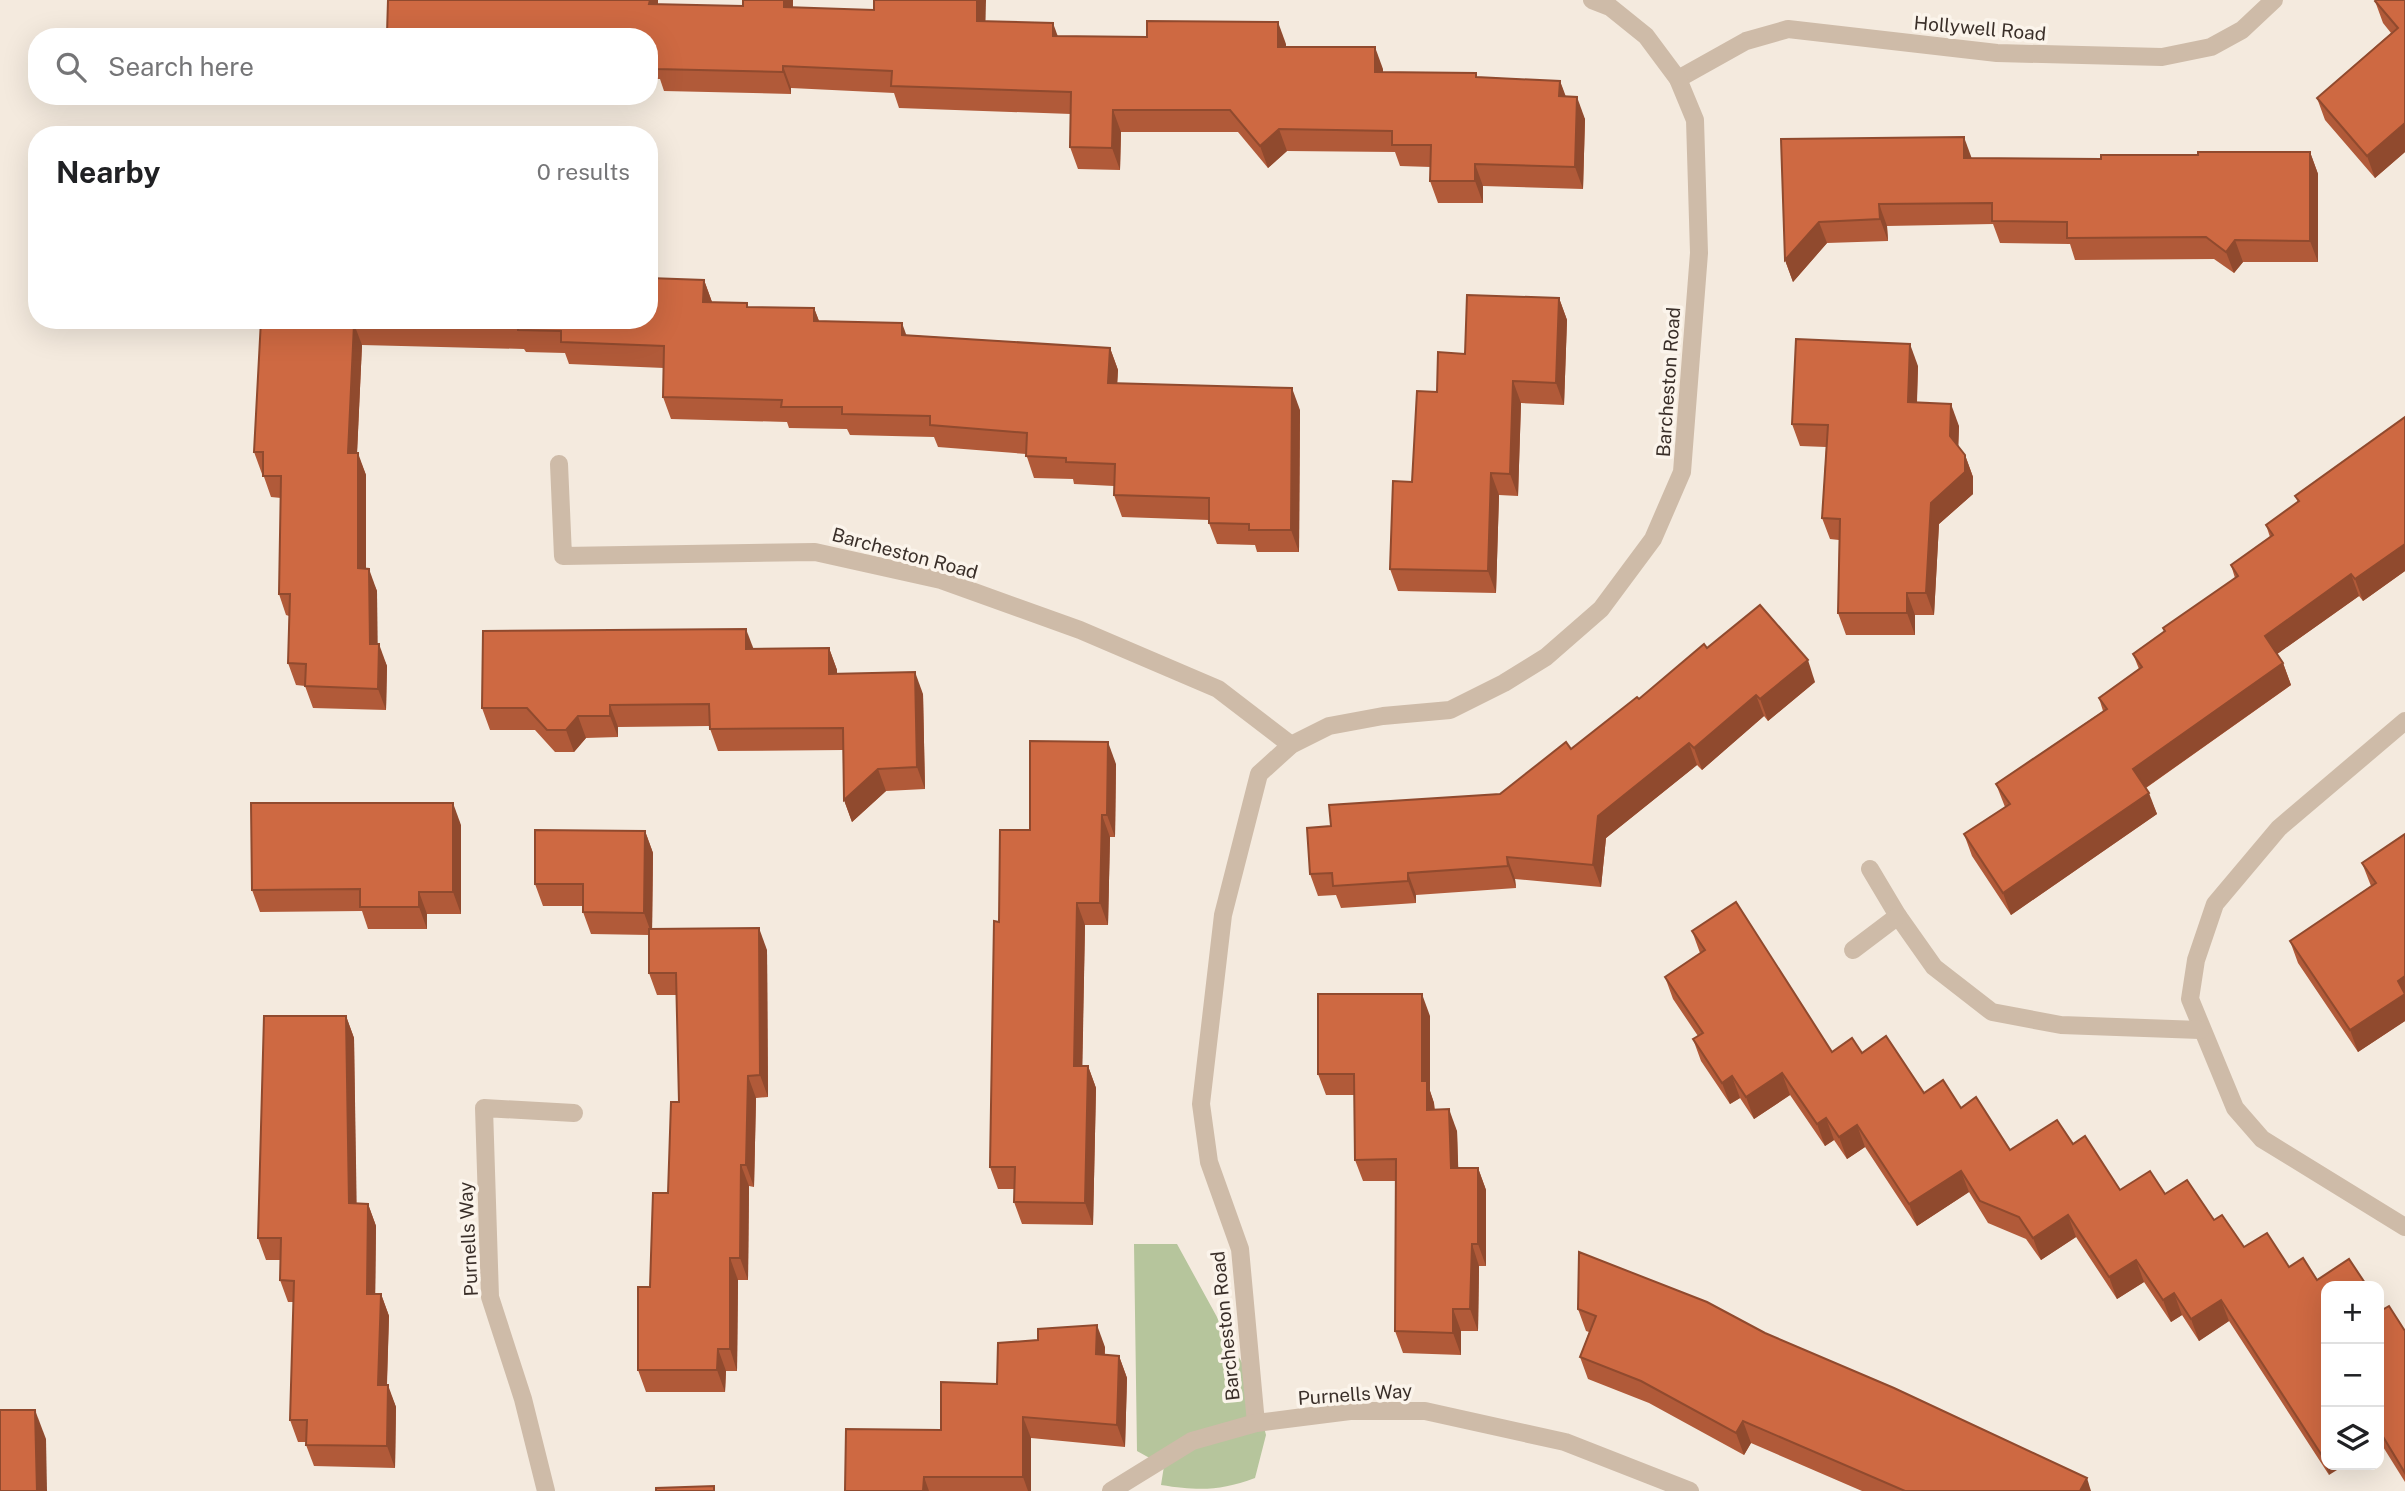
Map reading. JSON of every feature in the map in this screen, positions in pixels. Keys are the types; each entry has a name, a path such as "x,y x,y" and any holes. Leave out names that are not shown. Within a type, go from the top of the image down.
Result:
{"street":[{"name":"Barcheston Road","path":"1256,1423 1240,1249 1209,1162 1201,1104 1223,915 1259,774 1291,745 1329,726 1383,716 1450,710 1504,683 1546,657 1601,609 1653,539 1682,472 1699,253 1695,120 1678,79 1646,36 1609,7 1592,0"},
{"name":"Hollywell Road","path":"1678,79 1746,41 1788,30 1997,53 2162,57 2210,47 2242,30 2274,0"},
{"name":"Barcheston Road","path":"559,464 564,556 815,552 941,580 1080,630 1218,689 1291,745"},
{"path":"2405,721 2280,828 2215,904 2196,960 2190,999 2200,1030 2235,1108 2262,1139 2405,1227"},
{"path":"1870,869 1898,916 1934,967 1992,1012 2061,1025 2200,1030"},
{"path":"1853,950 1898,916"},
{"name":"Purnells Way","path":"546,1491 523,1399 490,1297 484,1108 573,1113"},
{"name":"Purnells Way","path":"1111,1491 1192,1441 1256,1423 1350,1411 1425,1410 1565,1442 1690,1491"}],"green space":[{"path":"1134,1244 1177,1244 1252,1381 1266,1435 1255,1478 1209,1489 1161,1485 1164,1466 1137,1451"}],"building":[{"path":"388,0 650,0 649,4 743,6 743,0 784,0 784,7 874,10 874,0 977,0 977,21 1053,23 1053,36 1147,37 1147,21 1278,22 1278,47 1375,47 1375,72 1476,73 1476,77 1560,81 1559,96 1577,97 1575,167 1475,164 1475,181 1430,181 1431,145 1392,145 1392,131 1279,129 1260,146 1230,110 1113,110 1112,148 1070,147 1071,92 891,86 892,71 783,66 783,72 658,69 658,28 387,28"},
{"path":"2376,0 2405,0 2405,123 2367,156 2317,98 2398,28"},
{"path":"1964,137 1964,158 2101,159 2101,155 2310,152 2310,241 2235,240 2226,252 2206,237 2067,238 2067,222 1992,221 1992,203 1879,204 1880,219 1819,222 1785,260 1781,139"},
{"path":"658,278 704,280 703,302 747,303 747,307 814,308 814,321 902,323 902,335 1110,348 1108,383 1292,388 1291,530 1249,530 1249,524 1209,523 1209,498 1114,495 1115,464 1066,462 1066,458 1026,456 1027,433 930,425 930,416 842,414 842,407 781,407 782,400 663,397 664,346 561,342 561,331 518,330 658,329"},
{"path":"1467,295 1559,298 1556,383 1513,381 1510,474 1491,473 1488,571 1390,569 1393,481 1412,482 1417,391 1437,392 1438,352 1465,354"},
{"path":"261,329 354,329 348,453 358,453 358,568 369,569 370,644 379,644 378,689 305,686 306,664 288,663 290,594 279,594 281,476 263,476 263,452 254,452"},
{"path":"1796,339 1910,344 1908,402 1951,404 1950,436 1965,455 1965,472 1931,503 1926,593 1907,593 1907,613 1838,613 1840,519 1822,518 1828,425 1792,424"},
{"path":"2405,417 2405,544 2355,579 2351,574 2265,636 2283,663 2133,769 2149,793 2003,893 1964,834 2010,804 1996,784 2107,709 2099,698 2142,667 2133,654 2165,631 2163,628 2238,576 2231,565 2273,535 2266,525 2299,501 2295,496"},
{"path":"1760,605 1808,660 1760,699 1756,695 1694,748 1689,743 1598,816 1593,865 1507,857 1508,866 1408,873 1408,881 1333,886 1332,873 1310,874 1307,828 1331,826 1329,805 1500,794 1566,742 1571,749 1637,697 1639,699 1704,644 1707,648"},
{"path":"746,629 746,649 829,648 829,674 915,672 917,767 878,769 844,800 843,728 710,729 709,704 610,705 610,716 578,716 566,730 547,730 527,708 482,708 483,631"},
{"path":"1030,741 1108,742 1107,815 1102,815 1100,903 1077,903 1074,1066 1088,1066 1085,1203 1014,1202 1015,1167 990,1167 994,921 999,922 1000,830 1030,830"},
{"path":"251,803 453,803 453,892 419,892 419,907 360,907 360,889 252,890"},
{"path":"535,830 645,831 644,913 583,912 583,884 535,884"},
{"path":"2405,834 2405,976 2398,981 2405,994 2350,1030 2290,941 2376,883 2362,863"},
{"path":"1736,902 1832,1052 1852,1038 1862,1053 1886,1036 1924,1093 1943,1080 1961,1108 1976,1097 2010,1150 2057,1120 2073,1144 2085,1136 2120,1190 2150,1171 2165,1194 2187,1180 2214,1220 2222,1215 2244,1247 2267,1233 2289,1267 2303,1258 2317,1280 2349,1259 2364,1281 2321,1281 2321,1454 2221,1300 2191,1319 2174,1293 2163,1300 2136,1260 2109,1277 2068,1215 2033,1238 2019,1217 1980,1201 1961,1171 1909,1204 1857,1125 1839,1137 1826,1118 1817,1124 1782,1073 1746,1097 1732,1076 1722,1083 1693,1039 1703,1033 1665,977 1705,950 1692,931"},
{"path":"759,928 760,1075 748,1076 746,1165 741,1165 740,1258 730,1258 730,1349 718,1349 717,1370 638,1370 638,1287 650,1287 653,1193 668,1193 671,1102 679,1102 676,973 649,973 649,929"},
{"path":"1318,994 1422,994 1422,1081 1427,1081 1427,1110 1449,1109 1451,1168 1478,1168 1478,1244 1472,1244 1470,1309 1453,1309 1453,1333 1395,1331 1396,1159 1355,1160 1354,1074 1318,1074"},
{"path":"264,1016 346,1016 349,1203 368,1204 367,1294 381,1294 378,1385 388,1385 387,1446 306,1445 307,1420 290,1420 294,1281 280,1280 281,1238 258,1238"},
{"path":"1579,1252 1707,1302 1765,1333 1894,1388 2087,1478 2080,1491 1905,1491 1743,1421 1736,1433 1641,1381 1580,1357 1596,1316 1578,1309"},
{"path":"2389,1306 2405,1331 2405,1473 2384,1438 2384,1309"},
{"path":"1097,1325 1096,1354 1119,1356 1117,1425 1023,1417 1023,1477 924,1477 923,1491 845,1491 846,1429 941,1430 941,1382 997,1384 998,1343 1038,1340 1038,1329"},
{"path":"0,1410 35,1410 37,1491 0,1491"},
{"path":"714,1486 714,1491 656,1491 656,1488"}]}
